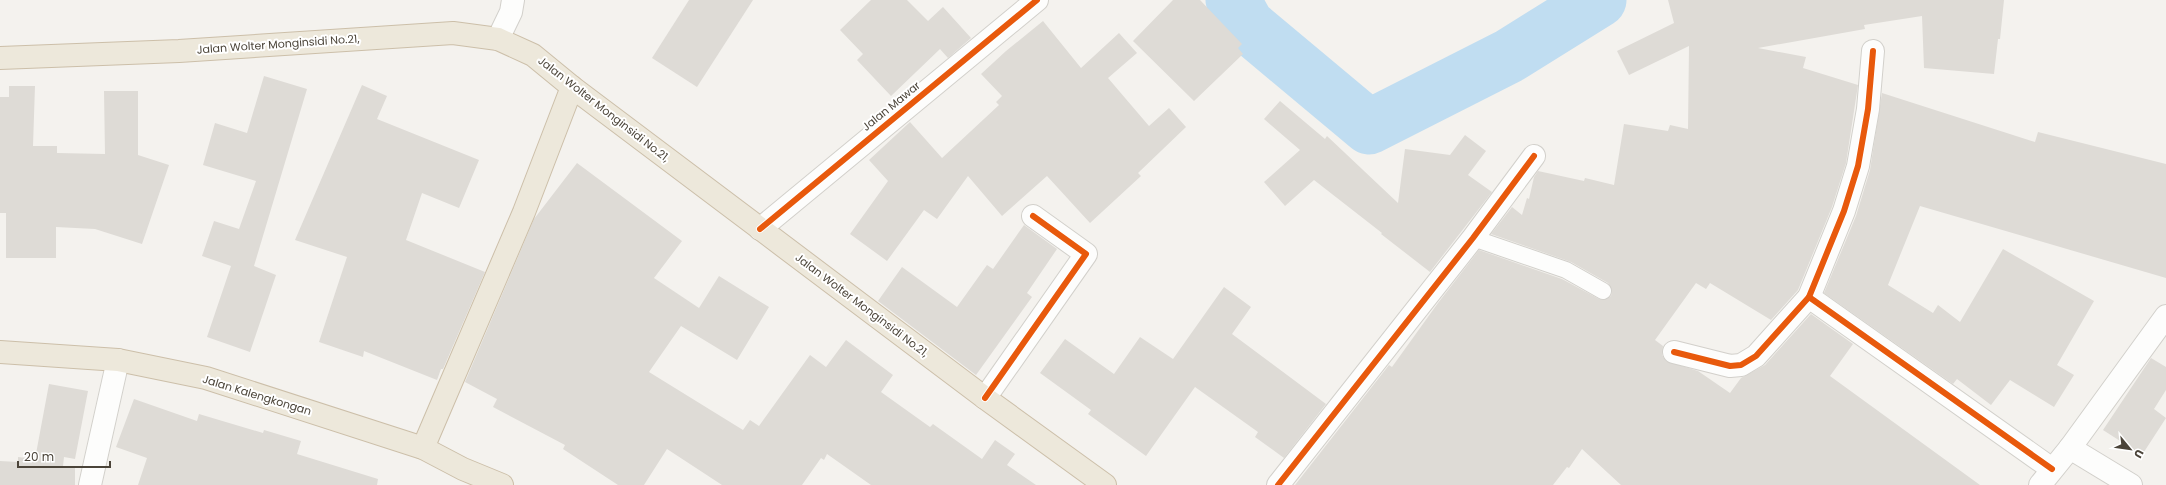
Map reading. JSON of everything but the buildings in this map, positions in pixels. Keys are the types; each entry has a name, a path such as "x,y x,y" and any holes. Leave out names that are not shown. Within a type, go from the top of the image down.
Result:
{"highway":[{"name":"Jalan Wolter Monginsidi No.21,","path":"0,58 179,51 453,34 498,39 533,55 572,87 984,398 1105,485"},
{"path":"423,448 524,212 572,87"},
{"name":"Jalan Kalengkongan","path":"0,352 118,360 206,378 423,448 496,484"}],"street":[{"path":"498,39 511,12 513,0"},
{"name":"Jalan Mawar","path":"760,229 1037,0"},
{"path":"1674,352 1730,366 1741,365 1756,356 1809,297 1844,211 1858,166 1868,109 1873,51"},
{"path":"1278,485 1473,238 1534,156"},
{"path":"984,398 1086,254 1033,216"},
{"path":"1809,297 2046,477 2070,448 2166,316"},
{"path":"90,485 118,360"},
{"path":"2070,448 2131,485"}],"lane":[{"path":"1473,238 1566,270 1603,291"}],"waterway":[{"path":"1233,0 1247,25 1369,127 1509,56 1599,0"}],"cycle path":[{"path":"760,229 1037,0"},
{"path":"1674,352 1730,366 1741,365 1756,356 1809,297 1844,211 1858,166 1868,109 1873,51"},
{"path":"1278,485 1473,238 1534,156"},
{"path":"985,398 1086,254 1033,216"},
{"path":"1809,297 2052,469"}]}
